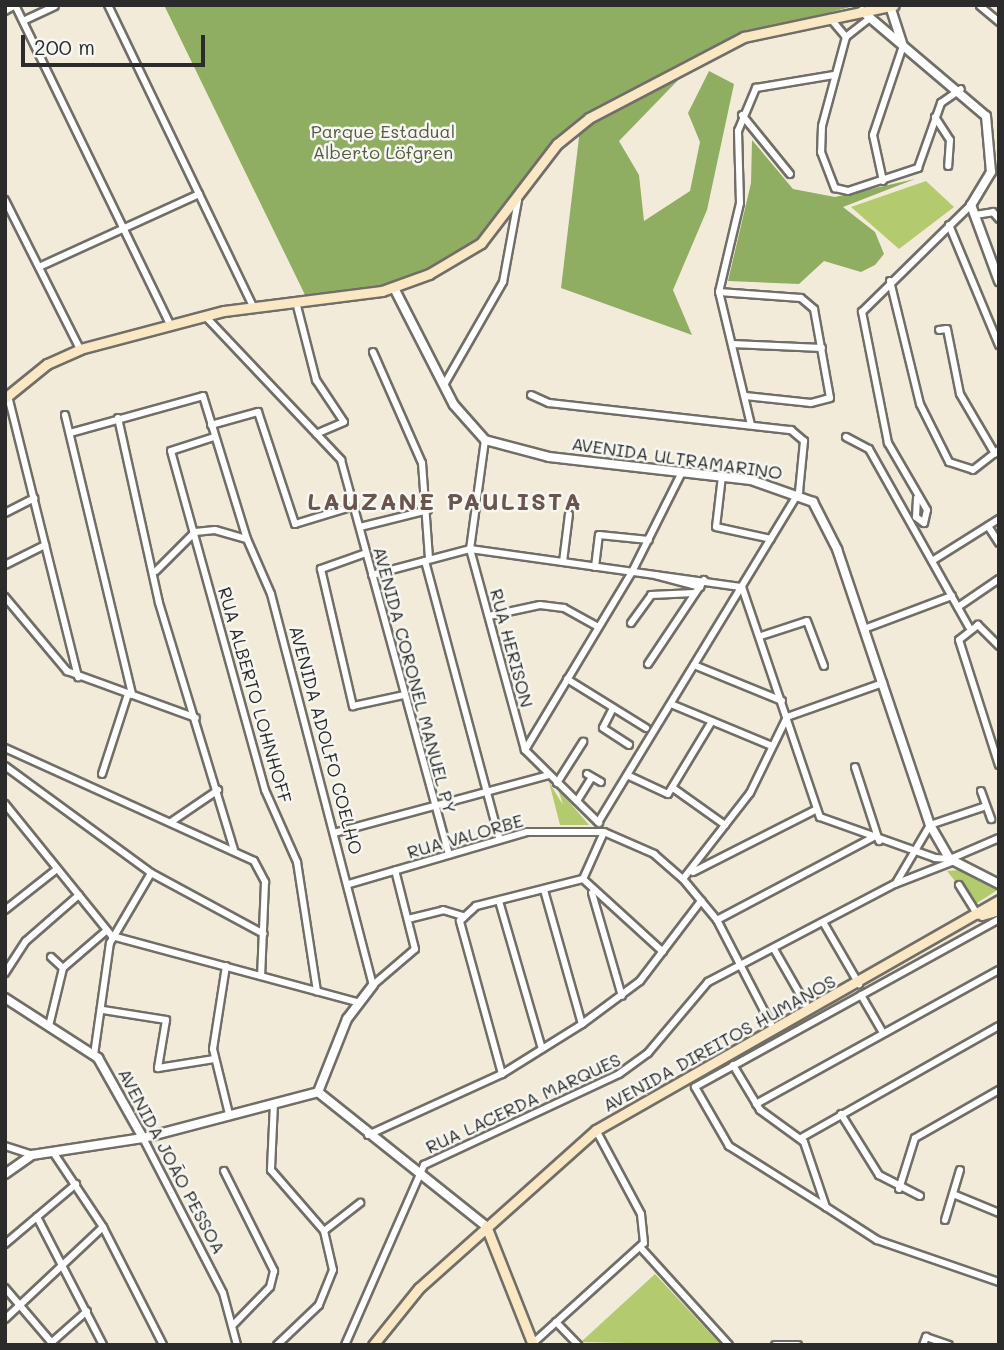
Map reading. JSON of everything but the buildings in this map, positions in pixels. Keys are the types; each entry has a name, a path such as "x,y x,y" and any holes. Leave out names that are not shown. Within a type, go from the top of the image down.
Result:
{"main road":[{"path":"7,397 47,364 80,349 170,324 254,306 394,288 471,252 518,200 557,144 589,118 736,40 892,6"},
{"name":"AVENIDA DIREITOS HUMANOS","path":"981,916 999,900"},
{"name":"AVENIDA DIREITOS HUMANOS","path":"373,1345 419,1288 597,1130 981,916 999,910"},
{"path":"486,1226 532,1344"}],"street":[{"path":"5,10 15,5 170,324"},
{"path":"108,5 254,306"},
{"path":"23,21 55,6"},
{"path":"883,181 872,138 903,46 892,6"},
{"path":"980,6 999,22"},
{"path":"862,11 903,46 961,89 986,116 992,140 987,184 971,205 866,304 861,322 888,443 916,498"},
{"path":"830,18 846,37"},
{"path":"870,18 846,37 834,75 821,139 829,181 848,191 918,168 941,103 961,89"},
{"path":"884,31 895,23"},
{"path":"751,425 719,292 740,203 734,155 742,115 756,88 834,75"},
{"path":"742,115 790,174"},
{"path":"936,117 950,140 948,166"},
{"path":"39,267 199,194"},
{"path":"5,200 80,349"},
{"path":"444,386 503,282 518,200"},
{"path":"971,205 999,281"},
{"path":"975,215 993,212 999,219"},
{"path":"949,225 999,345"},
{"path":"890,281 920,404 949,462 973,470 997,452 960,394 947,329 939,330"},
{"name":"AVENIDA ULTRAMARINO","path":"394,288 463,419 485,440 518,452 722,476 799,492 820,510 829,528 930,825 952,860"},
{"path":"719,292 807,300 822,348 826,401 745,396"},
{"path":"296,302 316,380 344,422 316,434"},
{"name":"AVENIDA CORONEL MANUEL PY","path":"206,317 341,460 449,855"},
{"path":"732,344 822,348"},
{"path":"373,352 409,424 428,510 427,560 499,838"},
{"name":"AVENIDA ADOLFO COELHO","path":"118,418 198,394 211,425 247,539 271,594 376,982"},
{"path":"531,395 550,403 751,425 800,434 805,473 799,492 598,822"},
{"path":"7,397 78,677"},
{"path":"211,425 258,412 295,524 354,506"},
{"path":"65,415 130,695 102,774"},
{"path":"70,433 118,418 156,571 159,603 218,789 234,850"},
{"name":"RUA ALBERTO LOHNHOFF","path":"214,437 171,450 265,790 297,862 317,991"},
{"path":"846,437 865,444 968,627"},
{"name":"RUA HERISON","path":"485,440 470,550 525,750 598,822 604,832"},
{"path":"525,750 632,572 682,472"},
{"path":"722,476 715,524 771,539"},
{"path":"5,513 34,498"},
{"path":"360,527 428,510"},
{"path":"563,562 569,514"},
{"path":"932,561 999,519"},
{"path":"988,526 999,542"},
{"path":"156,571 195,532 215,530 247,539"},
{"path":"595,567 601,535 649,540"},
{"path":"5,565 45,545"},
{"path":"372,575 470,550 655,575 700,587"},
{"path":"366,553 321,569 353,706 404,695"},
{"path":"958,607 999,579"},
{"path":"631,623 651,595 700,587 742,587"},
{"path":"648,664 700,587"},
{"path":"742,587 761,636 815,810 832,825 915,853 952,860 999,884"},
{"path":"864,629 952,596"},
{"path":"5,597 54,661 78,677 196,718"},
{"path":"489,616 540,605 564,608 598,627"},
{"path":"761,636 807,621 824,666"},
{"path":"968,627 982,626 999,646"},
{"path":"968,627 959,645 990,747 999,765"},
{"path":"694,665 782,701"},
{"path":"567,679 646,728"},
{"path":"683,879 725,825 787,717 883,683"},
{"path":"671,704 772,746"},
{"path":"613,708 603,728 629,745"},
{"path":"627,775 660,795 673,788 712,721"},
{"path":"557,783 583,742"},
{"path":"990,747 999,743"},
{"path":"5,748 234,850 264,876 261,976"},
{"path":"5,766 151,873 264,934"},
{"path":"855,767 876,840"},
{"path":"334,833 549,775"},
{"path":"577,802 590,775 601,782"},
{"path":"673,788 725,825"},
{"path":"171,822 218,789"},
{"path":"981,791 991,818"},
{"path":"5,804 109,933 357,1002"},
{"path":"930,825 986,806"},
{"path":"691,872 815,810"},
{"name":"RUA LACERDA MARQUES","path":"895,884 930,825"},
{"name":"RUA VALORBE","path":"349,884 499,838 542,830 604,832 654,854 683,879 716,920 738,967 774,1030"},
{"path":"583,879 604,832"},
{"name":"RUA LACERDA MARQUES","path":"345,1345 419,1169 630,1068 697,992 738,967 895,884 999,838"},
{"path":"716,920 876,840"},
{"path":"5,909 57,869"},
{"path":"318,1092 357,1002 415,948 395,870"},
{"path":"49,1026 63,968 109,933 151,873"},
{"path":"408,919 443,910 463,916 499,901 583,879"},
{"path":"583,879 592,891 663,952"},
{"path":"959,885 981,916"},
{"path":"544,890 582,1024"},
{"path":"592,891 622,996"},
{"path":"5,973 26,941 79,895"},
{"path":"499,901 542,1049"},
{"path":"367,1135 502,1074 622,996 663,952 701,901"},
{"path":"463,916 465,957 502,1074"},
{"path":"999,919 695,1087 729,1146 877,1240 999,1282"},
{"path":"823,922 859,984"},
{"path":"94,1055 103,1010 109,933"},
{"path":"774,949 810,1012"},
{"path":"51,957 63,968"},
{"path":"226,967 214,1059 229,1114"},
{"path":"755,1104 999,970"},
{"path":"861,995 883,1033"},
{"name":"AVENIDA JOÃO PESSOA","path":"5,998 94,1055 143,1138 219,1286 237,1345"},
{"path":"103,1010 166,1020 158,1068 214,1059"},
{"path":"801,1138 999,1026"},
{"path":"733,1065 755,1104 801,1138 826,1207"},
{"path":"899,1188 915,1138 999,1090"},
{"path":"318,1092 367,1135 419,1169 486,1226"},
{"path":"5,1146 32,1155 55,1155 143,1138 318,1092"},
{"path":"274,1103 271,1170 324,1231 332,1254 328,1290 277,1345"},
{"path":"841,1114 870,1165 899,1188 920,1196"},
{"path":"597,1130 641,1214 641,1248 729,1345"},
{"path":"5,1174 32,1155"},
{"path":"55,1155 103,1227 163,1345"},
{"path":"945,1220 960,1170"},
{"path":"224,1171 274,1271 270,1287 233,1325"},
{"path":"5,1244 76,1184"},
{"path":"953,1194 999,1213"},
{"path":"324,1231 360,1203"},
{"path":"37,1217 65,1261 103,1345"},
{"path":"5,1319 103,1227"},
{"path":"532,1344 641,1248"},
{"path":"5,1288 50,1344 87,1311"},
{"path":"556,1322 578,1345"},
{"path":"922,1342 949,1345"},
{"path":"775,1345 798,1345"}],"green space":[{"name":"Parque Estadual Alberto Löfgren","path":"164,5 858,5 735,37 585,116 549,148 487,233 460,255 391,286 307,299"},
{"path":"709,71 734,84 707,210 673,290 692,335 561,288 580,129 683,75 619,141 639,175 644,221 690,191 700,142 688,113"},
{"path":"752,140 793,189 835,197 915,179 843,207 875,232 884,254 875,265 861,272 824,261 799,284 728,281 751,183"},
{"path":"926,181 954,207 899,249 851,207"},
{"path":"549,782 563,805 558,789 589,825 560,825"},
{"path":"959,870 986,880 999,889 974,905 947,871"},
{"path":"655,1274 721,1345 581,1342"}],"district":[{"name":"LAUZANE PAULISTA","path":"445,501"}]}
